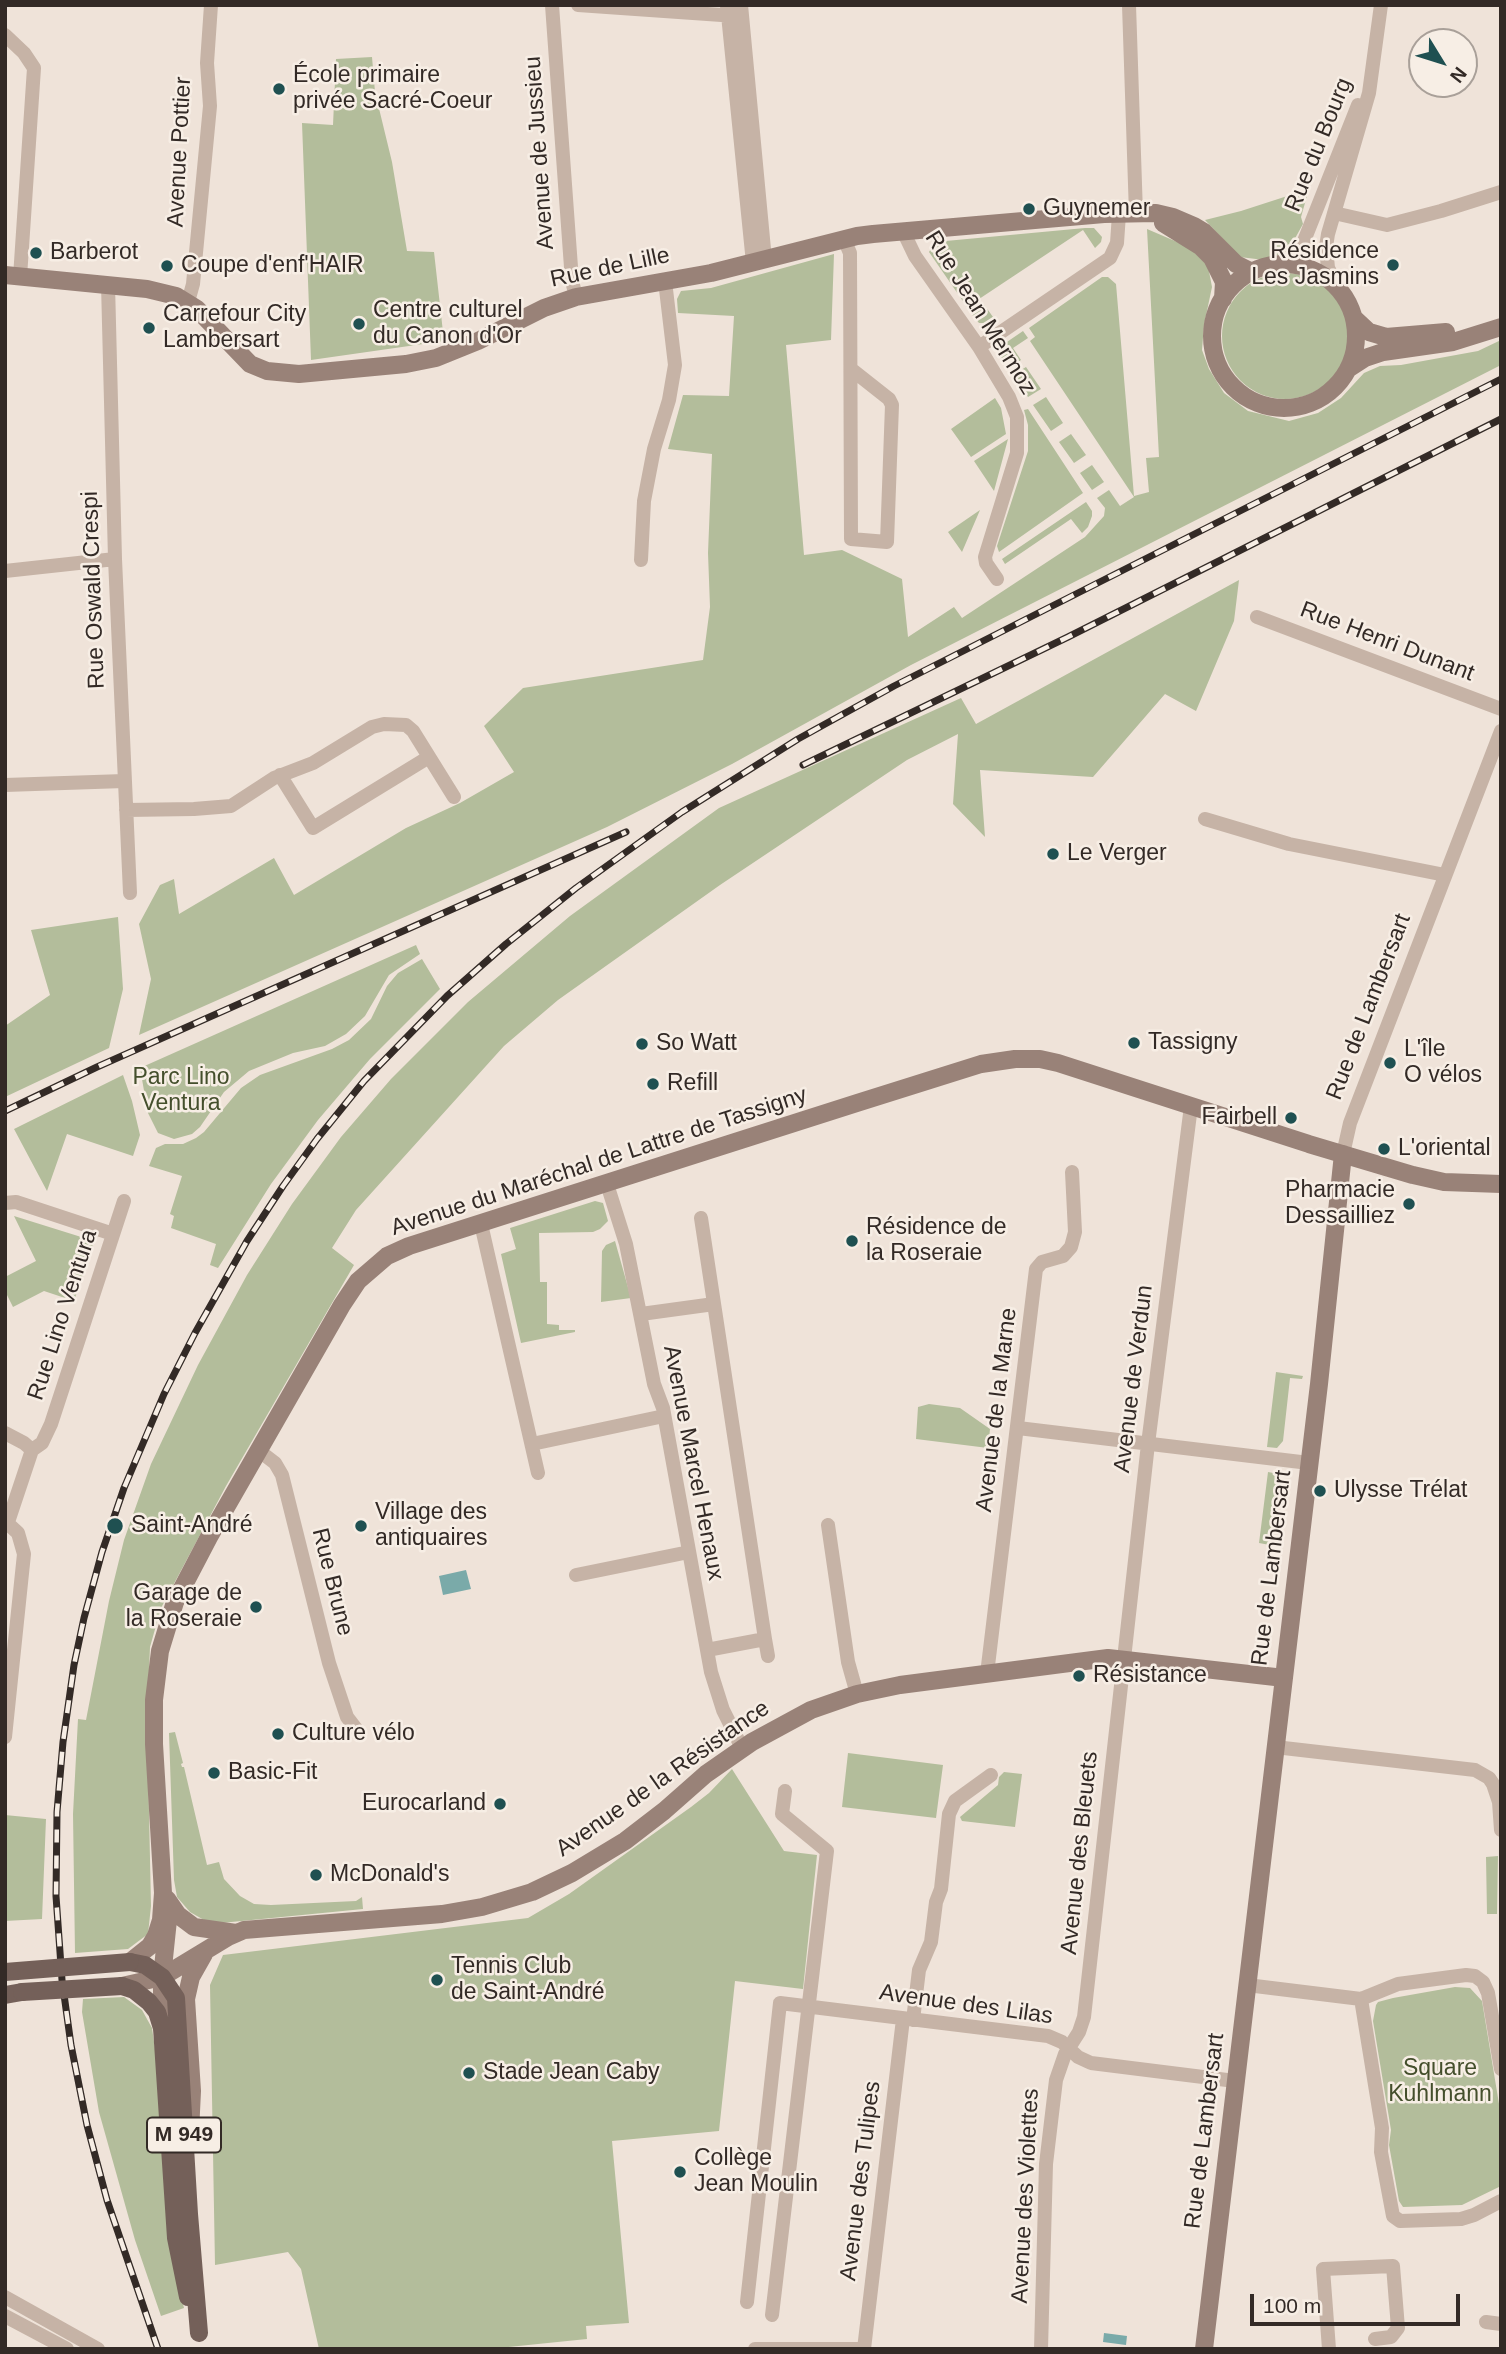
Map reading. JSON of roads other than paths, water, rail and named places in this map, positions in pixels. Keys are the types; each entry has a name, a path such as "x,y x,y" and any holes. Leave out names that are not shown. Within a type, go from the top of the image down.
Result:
{"main road":[{"name":"Rue de Lille","path":"1127,214 1169,226 1205,251 1222,274 1223,299"},
{"name":"Rue de Lille","path":"13,276 162,291 188,302 250,364 267,371 299,374 436,358 478,341 544,307 576,297 759,261 844,239 902,231 1127,214 1165,214 1204,232 1236,264 1252,272"},
{"path":"1348,369 1356,344 1354,318 1338,287 1317,272 1301,266 1268,266 1252,272 1233,286 1223,299 1213,330 1214,352 1228,381 1245,396 1275,407 1297,407 1327,394 1348,369 1365,358 1383,352 1453,342 1501,327"},
{"path":"1354,318 1375,335 1397,337 1457,330 1501,320"},
{"name":"Avenue du Maréchal de Lattre de Tassigny","path":"162,1977 168,1919 163,1893 154,1744 154,1700 160,1651 175,1602 188,1575 258,1450 342,1305 358,1281 379,1262 402,1249 1000,1060 1048,1060 1343,1154 1437,1180 1501,1184"},
{"name":"Rue de Lambersart","path":"1204,2349 1343,1154"},
{"name":"Avenue de la Résistance","path":"122,1986 162,1977 236,1933 249,1930 442,1914 482,1907 532,1892 572,1873 625,1841 742,1748 802,1714 857,1694 900,1685 1094,1658 1125,1659 1284,1678"},
{"name":"Avenue du Maréchal de Lattre de Tassigny","path":"130,1962 144,1953 156,1936 163,1893"},
{"name":"Avenue de la Résistance","path":"163,1893 178,1915 191,1926 236,1933"},
{"name":"M 949","path":"187,2187 192,2091 186,1999 191,1977 206,1951"},
{"path":"5,1972 130,1962 151,1968 162,1977"},
{"name":"M 949","path":"162,1977 162,2028 176,2238 181,2273 201,2341"},
{"name":"M 949","path":"162,1977 174,1994 178,2011 187,2187 201,2341"},
{"path":"14,1994 122,1986"},
{"name":"M 949","path":"122,1986 138,1993 149,2002 159,2017 162,2028"}],"street":[{"name":"Avenue Pottier","path":"188,302 193,284 210,106 207,63 211,5"},
{"name":"Avenue de Jussieu","path":"552,5 572,281 576,297"},
{"path":"578,5 734,11 759,261"},
{"path":"979,347 1110,258 1118,243 1127,214 1129,5"},
{"name":"Rue du Bourg","path":"1338,287 1330,275 1326,259 1328,234 1364,110 1381,5"},
{"path":"5,35 30,60 34,68 13,276"},
{"name":"Rue du Bourg","path":"1284,264 1298,252 1304,241 1371,75"},
{"path":"1334,213 1387,225 1501,192"},
{"name":"Rue Jean Mermoz","path":"902,231 915,256 979,347 1009,397 1017,417 1013,467 985,557 997,579"},
{"path":"844,239 850,253 851,539 887,542 893,407 889,399 852,369"},
{"path":"641,560 645,501 654,449 669,400 675,365 664,281"},
{"name":"Rue Oswald Crespi","path":"108,284 115,559 130,893"},
{"path":"5,571 115,559"},
{"name":"Rue Henri Dunant","path":"1257,617 1501,709"},
{"path":"126,810 231,806 280,775 313,763 372,727 384,724 410,727 454,797"},
{"name":"Rue de Lambersart","path":"1343,1154 1350,1123 1501,731"},
{"path":"280,775 313,828 429,757"},
{"path":"5,785 124,781"},
{"path":"1205,819 1289,844 1446,875"},
{"name":"Avenue de Verdun","path":"1125,1659 1148,1444 1191,1106"},
{"name":"Avenue de la Marne","path":"987,1674 1037,1269 1042,1262 1063,1256 1071,1247 1075,1232 1072,1172"},
{"name":"Avenue Marcel Henaux","path":"607,1184 626,1244 654,1384 664,1416 707,1650 720,1701 742,1748"},
{"name":"Rue Lino Ventura","path":"6,1521 37,1447 51,1424 124,1201"},
{"path":"5,1203 16,1202 113,1234"},
{"path":"701,1217 768,1656"},
{"path":"481,1224 538,1473"},
{"path":"640,1314 714,1304"},
{"path":"531,1444 664,1416"},
{"path":"1018,1428 1309,1463"},
{"path":"5,1433 37,1447"},
{"name":"Rue Brune","path":"258,1450 275,1463 282,1475 329,1663 347,1717 357,1730"},
{"path":"5,1737 24,1563 23,1544 18,1533 6,1521"},
{"path":"828,1525 848,1662 857,1694"},
{"path":"576,1574 689,1552"},
{"path":"5,1610 20,1600"},
{"path":"707,1650 765,1639"},
{"name":"Avenue des Bleuets","path":"1068,2048 1079,2032 1084,2017 1125,1659"},
{"path":"1275,1747 1475,1770 1489,1778 1493,1784 1499,1802 1501,1830"},
{"name":"Avenue des Tulipes","path":"862,2349 908,2020 919,1970 931,1942 942,1881 949,1814 955,1801 991,1775"},
{"path":"772,2315 827,1851 782,1814 785,1791"},
{"path":"1247,1985 1361,1999 1398,1984 1475,1976 1483,1982 1488,1993 1501,2069"},
{"path":"1361,1999 1382,2128 1381,2152 1393,2216 1400,2221 1461,2219 1501,2201"},
{"name":"Avenue des Lilas","path":"747,2302 780,2003 1048,2036 1062,2042 1083,2061 1235,2081"},
{"name":"Avenue des Violettes","path":"1041,2349 1047,2154 1056,2080 1068,2048"},
{"path":"1329,2349 1323,2269 1393,2266 1398,2328 1391,2337 1375,2339"},
{"path":"5,2298 98,2349"},
{"path":"5,2316 66,2349"},
{"path":"755,2349 862,2349"}],"water":[{"path":"466,1570 471,1589 443,1595 439,1576"},
{"path":"1104,2333 1127,2336 1126,2345 1103,2342"}],"railway":[{"path":"158,2349 107,2200 87,2125 71,2045 62,1980 56,1896 57,1812 63,1742 84,1618 102,1552 124,1488 164,1394 195,1333 247,1241 283,1186 364,1081 447,996 576,888 682,812 798,739 894,686 1501,379"},
{"path":"803,765 1068,637 1501,419"},
{"path":"5,1111 97,1067 626,832"}],"place":[{"name":"École primaire privée Sacré-Coeur","path":"279,89"},
{"name":"Guynemer","path":"1029,209"},
{"name":"Barberot","path":"36,253"},
{"name":"Résidence Les Jasmins","path":"1393,265"},
{"name":"Coupe d'enf'HAIR","path":"167,266"},
{"name":"Centre culturel du Canon d'Or","path":"359,324"},
{"name":"Carrefour City Lambersart","path":"149,328"},
{"name":"Le Verger","path":"1053,854"},
{"name":"Tassigny","path":"1134,1043"},
{"name":"So Watt","path":"642,1044"},
{"name":"L'île O vélos","path":"1390,1063"},
{"name":"Refill","path":"653,1084"},
{"name":"Fairbell","path":"1291,1118"},
{"name":"L'oriental","path":"1384,1149"},
{"name":"Pharmacie Dessailliez","path":"1409,1204"},
{"name":"Résidence de la Roseraie","path":"852,1241"},
{"name":"Ulysse Trélat","path":"1320,1491"},
{"name":"Saint-André","path":"115,1526"},
{"name":"Village des antiquaires","path":"361,1526"},
{"name":"Garage de la Roseraie","path":"256,1607"},
{"name":"Résistance","path":"1079,1676"},
{"name":"Culture vélo","path":"278,1734"},
{"name":"Basic-Fit","path":"214,1773"},
{"name":"Eurocarland","path":"500,1804"},
{"name":"McDonald's","path":"316,1875"},
{"name":"Tennis Club de Saint-André","path":"437,1980"},
{"name":"Stade Jean Caby","path":"469,2073"},
{"name":"Collège Jean Moulin","path":"680,2172"}],"park label":[{"name":"Parc Lino Ventura","path":"181,1091"},
{"name":"Square Kuhlmann","path":"1440,2082"}]}
